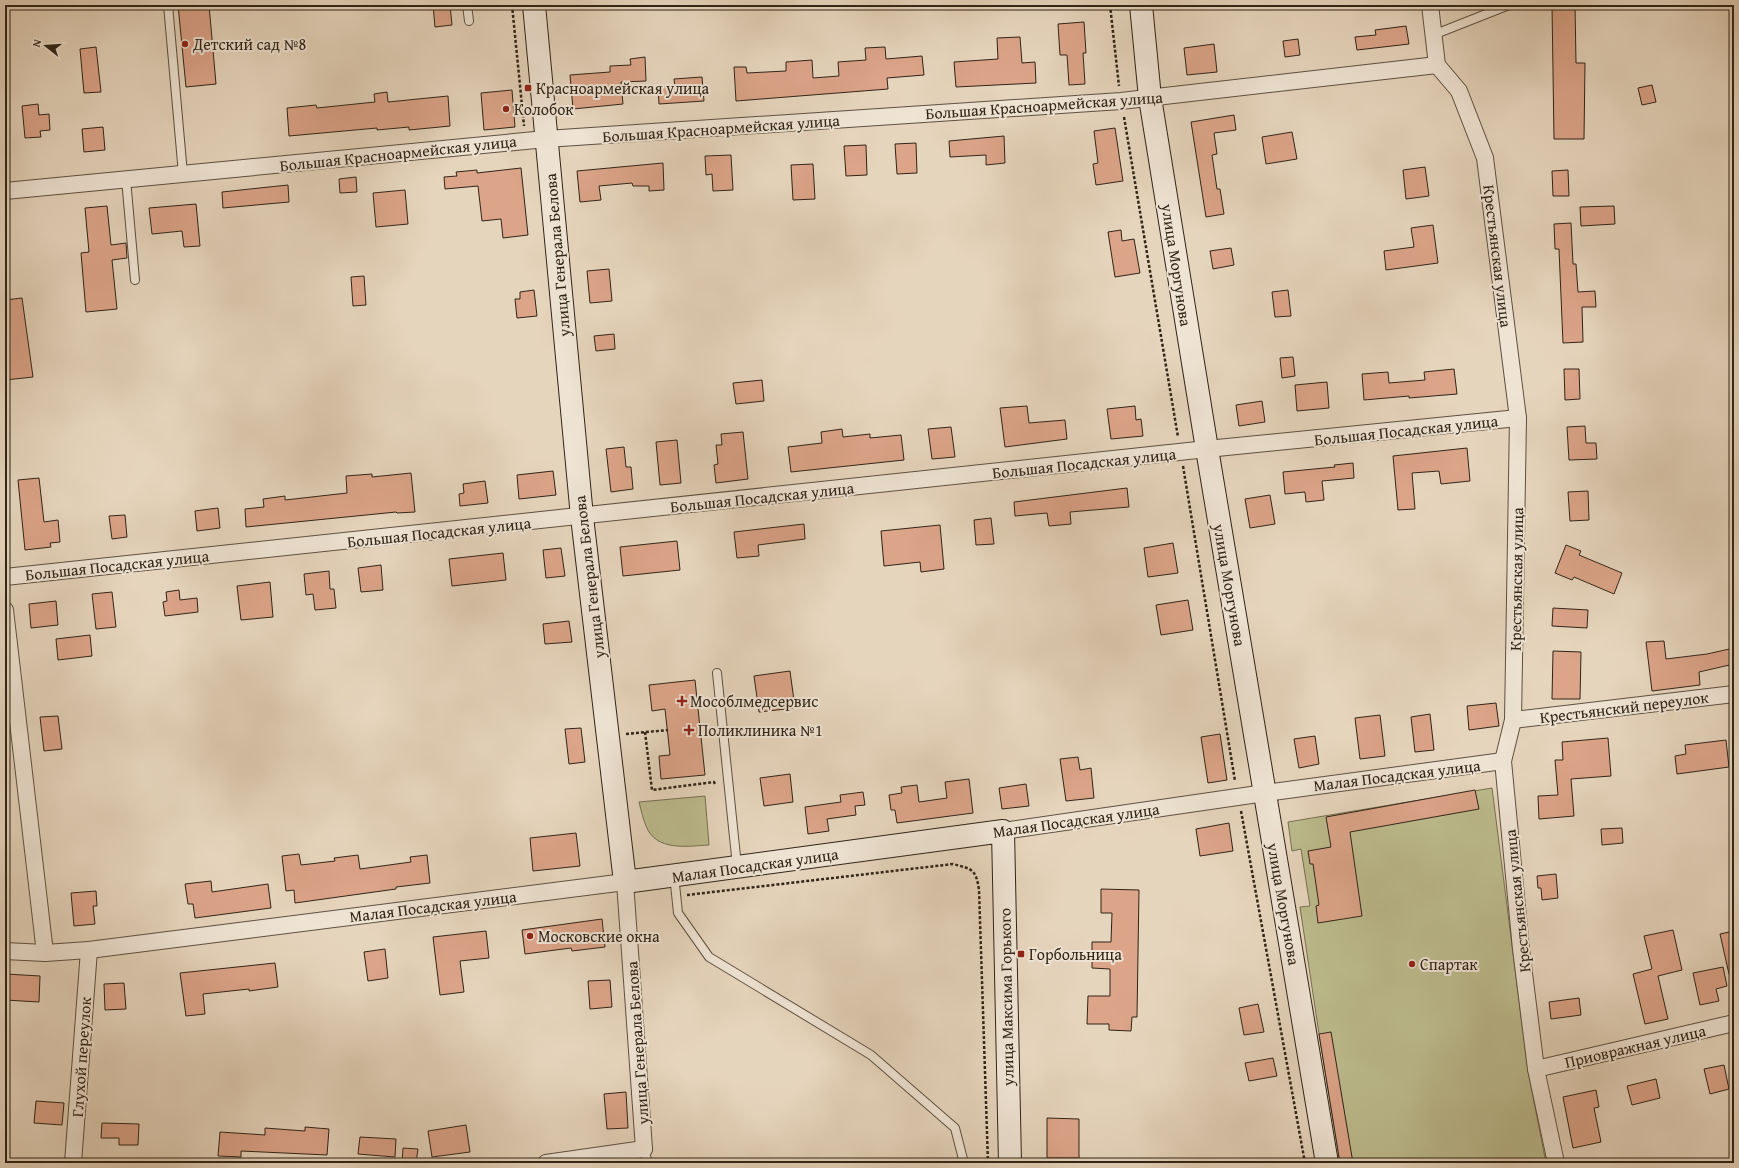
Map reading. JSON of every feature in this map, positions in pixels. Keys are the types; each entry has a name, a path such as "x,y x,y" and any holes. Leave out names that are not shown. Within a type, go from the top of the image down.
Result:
{"main road":[{"name":"улица Генерала Белова","path":"534,5 536,140 625,882"},
{"name":"улица Моргунова","path":"1141,5 1150,98 1207,449 1327,1163"},
{"name":"Малая Посадская улица","path":"625,882 675,886 730,868 1003,831"},
{"name":"улица Максима Горького","path":"1003,831 1010,1163"}],"street":[{"path":"1430,5 1437,65"},
{"name":"Большая Красноармейская улица","path":"5,191 536,140 1121,101 1437,65"},
{"name":"Крестьянская улица","path":"1437,65 1459,91 1485,158 1518,418 1513,720 1503,762 1521,949 1536,1069 1556,1163"},
{"name":"Большая Посадская улица","path":"5,577 582,517 1207,449 1518,418"},
{"path":"5,610 9,684 45,954"},
{"name":"Крестьянский переулок","path":"1513,720 1734,694"},
{"name":"Малая Посадская улица","path":"1003,831 1238,796 1503,762"},
{"name":"Малая Посадская улица","path":"5,951 45,954 89,950 625,882"},
{"name":"улица Генерала Белова","path":"625,882 646,1156"},
{"name":"Глухой переулок","path":"73,1163 89,950"},
{"name":"Приовражная улица","path":"1536,1069 1734,1023"},
{"path":"546,1163 646,1156"},
{"path":"636,1163 646,1156"}],"lane":[{"path":"168,5 183,174"},
{"path":"467,5 469,21"},
{"path":"1433,34 1509,5"},
{"path":"126,179 135,280"},
{"path":"717,673 730,868"},
{"path":"675,886 678,913 708,957 871,1054 955,1128 964,1163"}],"path":[{"path":"512,5 536,140"},
{"path":"1110,5 1121,101 1238,796 1305,1163"},
{"path":"645,732 652,790 714,782 715,790"},
{"path":"675,886 726,890 953,864 970,868 977,875 979,890 988,1163"},
{"path":"726,890 730,868"}],"shaded area":[{"name":"Спартак","path":"1492,788 1528,1071 1546,1163 1340,1163 1300,907 1310,906 1301,849 1292,851 1288,822"},
{"path":"705,796 709,845 673,846 657,840 646,826 639,802"}],"building":[{"path":"178,5 209,5 216,84 186,87"},
{"path":"433,5 450,5 452,25 435,27"},
{"path":"1552,5 1575,5 1576,63 1585,63 1584,139 1554,139"},
{"path":"1084,22 1086,53 1083,53 1085,84 1069,85 1067,55 1060,55 1058,24"},
{"path":"1406,26 1409,44 1357,50 1355,37 1376,35 1375,30"},
{"path":"1020,37 1022,63 1035,62 1036,83 956,87 954,62 998,59 997,38"},
{"path":"1298,39 1300,55 1285,57 1283,41"},
{"path":"1214,44 1217,72 1187,75 1184,48"},
{"path":"96,47 101,92 84,93 80,49"},
{"path":"885,47 886,59 922,56 924,75 887,78 888,89 736,101 734,67 746,67 747,73 786,71 786,62 812,60 813,78 839,76 838,62 866,60 865,48"},
{"path":"645,57 646,81 621,82 623,104 573,109 570,75 610,72 610,66 631,65 630,59"},
{"path":"702,77 704,101 659,104 658,87 675,86 674,79"},
{"path":"1652,85 1656,102 1642,105 1638,88"},
{"path":"512,90 515,127 484,130 481,93"},
{"path":"387,92 388,102 448,96 450,126 409,130 409,127 377,130 377,128 289,136 287,108 316,105 317,108 375,102 374,94"},
{"path":"38,104 39,115 49,114 50,130 40,131 41,137 25,138 22,106"},
{"path":"1234,115 1236,130 1214,133 1217,154 1212,155 1217,189 1220,189 1224,214 1206,217 1191,122"},
{"path":"103,127 105,150 84,152 82,129"},
{"path":"1115,128 1123,181 1096,185 1093,164 1098,163 1094,131"},
{"path":"1292,132 1297,159 1266,164 1262,137"},
{"path":"1004,136 1005,163 986,165 986,155 950,157 949,141"},
{"path":"916,143 917,173 897,174 895,144"},
{"path":"866,145 867,175 846,176 844,146"},
{"path":"731,155 733,190 713,191 712,174 706,175 705,156"},
{"path":"663,163 664,190 649,191 649,186 633,186 632,183 599,186 601,200 580,202 577,171"},
{"path":"813,164 815,199 793,200 791,165"},
{"path":"1425,167 1429,196 1406,199 1403,170"},
{"path":"521,168 528,235 503,238 501,219 482,221 478,186 445,189 444,177 457,176 456,172 477,170 477,173"},
{"path":"1568,170 1569,196 1553,196 1552,171"},
{"path":"356,177 357,192 340,193 339,179"},
{"path":"288,185 289,202 223,208 222,192"},
{"path":"405,190 408,224 376,227 373,193"},
{"path":"196,204 200,246 184,247 182,231 152,234 149,208"},
{"path":"107,206 111,245 126,243 127,258 112,260 117,309 86,312 81,253 89,252 85,208"},
{"path":"1614,206 1615,224 1581,226 1580,207"},
{"path":"1571,223 1573,264 1576,264 1578,292 1595,291 1596,307 1582,307 1583,342 1563,343 1559,249 1555,249 1554,224"},
{"path":"1433,225 1438,263 1386,270 1384,251 1414,247 1411,228"},
{"path":"1121,230 1122,241 1134,239 1140,273 1115,277 1108,232"},
{"path":"1231,248 1234,265 1213,269 1210,251"},
{"path":"609,269 612,301 590,303 587,271"},
{"path":"364,276 366,305 353,306 351,277"},
{"path":"534,290 537,316 517,318 515,299 520,299 520,292"},
{"path":"1288,290 1291,316 1275,317 1272,292"},
{"path":"22,298 33,377 5,380 5,300"},
{"path":"614,334 615,349 596,351 594,336"},
{"path":"1293,357 1295,376 1282,378 1280,358"},
{"path":"1454,369 1457,394 1364,400 1362,374 1388,372 1389,383 1425,380 1424,372"},
{"path":"1564,369 1579,369 1580,399 1565,400"},
{"path":"762,380 764,401 736,404 733,383"},
{"path":"1327,382 1329,408 1297,411 1295,385"},
{"path":"1262,401 1265,422 1239,426 1236,405"},
{"path":"1027,406 1029,423 1065,420 1067,439 1005,447 1000,408"},
{"path":"1135,406 1136,420 1141,419 1143,436 1111,439 1107,409"},
{"path":"1585,426 1586,443 1596,443 1597,459 1569,460 1567,427"},
{"path":"951,427 955,457 932,459 928,429"},
{"path":"842,429 843,437 870,434 870,438 901,435 904,460 791,472 788,447 822,443 821,432"},
{"path":"743,432 748,479 716,483 714,465 718,464 716,445 722,445 721,434"},
{"path":"677,440 681,483 660,485 656,442"},
{"path":"624,447 626,467 631,467 633,489 611,492 606,449"},
{"path":"1467,448 1470,481 1441,484 1439,471 1412,473 1415,509 1398,510 1393,456"},
{"path":"1353,463 1354,478 1322,481 1324,500 1306,502 1305,492 1285,494 1283,472 1335,467 1334,465"},
{"path":"553,471 556,495 519,499 517,475"},
{"path":"411,473 415,512 396,512 246,527 245,509 264,507 263,499 285,496 285,500 347,493 346,476 372,474 372,477"},
{"path":"39,478 44,522 58,520 60,542 50,543 51,547 25,550 18,480"},
{"path":"485,481 488,503 460,506 459,494 464,493 463,484"},
{"path":"1127,488 1129,507 1070,512 1071,524 1049,526 1047,513 1015,516 1014,502"},
{"path":"1588,491 1589,520 1570,521 1568,492"},
{"path":"1270,495 1275,524 1250,528 1245,499"},
{"path":"218,508 220,528 197,531 195,511"},
{"path":"125,515 127,537 112,539 109,516"},
{"path":"991,518 994,544 976,545 974,520"},
{"path":"804,524 805,539 758,545 759,556 737,558 734,532"},
{"path":"940,525 944,569 921,572 920,562 884,566 881,531"},
{"path":"677,541 680,570 623,576 620,547"},
{"path":"1173,543 1178,573 1148,577 1144,548"},
{"path":"1566,545 1581,551 1579,555 1622,573 1614,594 1574,577 1572,580 1555,573"},
{"path":"561,548 565,576 546,578 543,550"},
{"path":"503,553 506,580 452,586 449,559"},
{"path":"381,565 383,590 361,592 358,568"},
{"path":"329,571 330,589 334,589 336,608 315,610 313,594 306,595 304,574"},
{"path":"270,582 273,617 241,620 237,586"},
{"path":"179,590 180,600 197,598 198,612 165,616 163,602 167,601 166,592"},
{"path":"112,592 116,627 96,629 92,594"},
{"path":"1188,600 1193,630 1161,635 1156,605"},
{"path":"56,601 58,625 31,628 29,604"},
{"path":"1553,608 1588,610 1587,628 1552,626"},
{"path":"569,621 572,642 545,644 543,624"},
{"path":"90,635 92,656 58,660 56,639"},
{"path":"1664,641 1666,659 1707,654 1734,648 1734,664 1699,672 1700,685 1652,691 1646,642"},
{"path":"1553,651 1581,652 1580,699 1552,699"},
{"path":"790,671 795,708 759,712 754,676"},
{"path":"695,680 705,775 661,779 659,756 670,755 665,709 652,711 649,685"},
{"path":"1496,703 1499,726 1469,730 1467,706"},
{"path":"1430,714 1434,750 1415,752 1411,717"},
{"path":"1380,715 1385,756 1360,759 1355,718"},
{"path":"58,716 62,749 44,751 40,717"},
{"path":"581,728 585,762 569,764 565,729"},
{"path":"1220,734 1227,780 1208,783 1201,737"},
{"path":"1315,736 1319,764 1299,768 1294,739"},
{"path":"1608,738 1611,776 1571,779 1574,816 1539,819 1538,796 1558,795 1555,760 1563,760 1562,742"},
{"path":"1726,740 1729,767 1677,774 1675,756 1686,754 1685,745"},
{"path":"1078,757 1080,770 1091,768 1094,798 1066,801 1060,759"},
{"path":"790,774 793,802 764,806 760,778"},
{"path":"969,779 973,813 897,823 895,810 891,810 889,795 902,793 901,787 917,785 919,802 947,798 945,782"},
{"path":"1026,784 1029,806 1002,809 999,788"},
{"path":"1475,790 1479,809 1350,832 1362,916 1318,923 1316,906 1319,905 1313,864 1310,864 1308,851 1331,847 1326,817"},
{"path":"863,792 865,805 855,806 856,815 827,819 829,831 808,834 805,807 841,802 840,795"},
{"path":"1229,823 1233,851 1200,856 1196,829"},
{"path":"1622,828 1623,843 1602,845 1601,829"},
{"path":"576,833 580,866 533,871 530,838"},
{"path":"299,854 301,865 335,861 334,858 358,855 360,869 411,862 410,857 427,855 430,883 295,903 294,890 286,891 282,856"},
{"path":"1556,874 1558,898 1542,900 1541,888 1538,888 1537,876"},
{"path":"211,881 212,892 268,884 271,908 195,918 193,904 188,904 185,884"},
{"path":"1101,889 1139,890 1137,1017 1132,1017 1131,1031 1109,1030 1109,1024 1087,1024 1088,996 1110,996 1110,969 1092,968 1092,942 1111,942 1112,913 1101,913"},
{"path":"96,891 97,906 93,906 95,924 74,926 71,893"},
{"path":"602,919 605,947 572,951 571,948 525,954 522,930"},
{"path":"1673,930 1682,970 1658,976 1668,1019 1645,1024 1633,974 1652,969 1644,936"},
{"path":"486,931 489,958 460,961 464,992 440,995 433,937"},
{"path":"1734,931 1734,973 1729,974 1720,934"},
{"path":"385,949 388,978 368,981 364,952"},
{"path":"275,963 278,987 249,991 249,989 203,994 205,1014 186,1016 180,973"},
{"path":"1723,967 1727,986 1716,989 1719,1001 1700,1005 1693,973"},
{"path":"6,974 40,976 39,1002 5,1000"},
{"path":"610,980 612,1007 590,1009 588,981"},
{"path":"124,983 126,1009 105,1010 104,984"},
{"path":"1579,998 1581,1015 1551,1019 1549,1002"},
{"path":"1258,1004 1264,1032 1244,1035 1239,1008"},
{"path":"1331,1032 1353,1163 1340,1163 1319,1034"},
{"path":"1273,1058 1277,1076 1249,1081 1245,1063"},
{"path":"1724,1065 1729,1089 1710,1094 1704,1069"},
{"path":"1656,1079 1660,1098 1632,1105 1627,1086"},
{"path":"1596,1090 1599,1107 1594,1108 1601,1142 1573,1148 1563,1097"},
{"path":"626,1092 628,1128 607,1129 604,1094"},
{"path":"36,1101 64,1103 62,1125 34,1123"},
{"path":"1047,1118 1079,1119 1079,1158 1047,1158"},
{"path":"102,1123 139,1124 138,1145 119,1145 119,1138 101,1138"},
{"path":"466,1125 470,1152 432,1157 428,1131"},
{"path":"305,1127 329,1129 327,1155 241,1151 241,1157 218,1156 220,1132 265,1135 265,1128 305,1131"},
{"path":"360,1137 396,1139 395,1157 358,1154"},
{"path":"403,1148 418,1149 416,1163 402,1163"}],"place":[{"name":"Детский сад №8","path":"185,44"},
{"name":"Красноармейская улица","path":"528,88"},
{"name":"Колобок","path":"506,109"},
{"name":"Мособлмедсервис","path":"682,701"},
{"name":"Поликлиника №1","path":"689,730"},
{"name":"Московские окна","path":"530,936"},
{"name":"Горбольница","path":"1021,954"},
{"name":"Спартак","path":"1412,964"}]}
